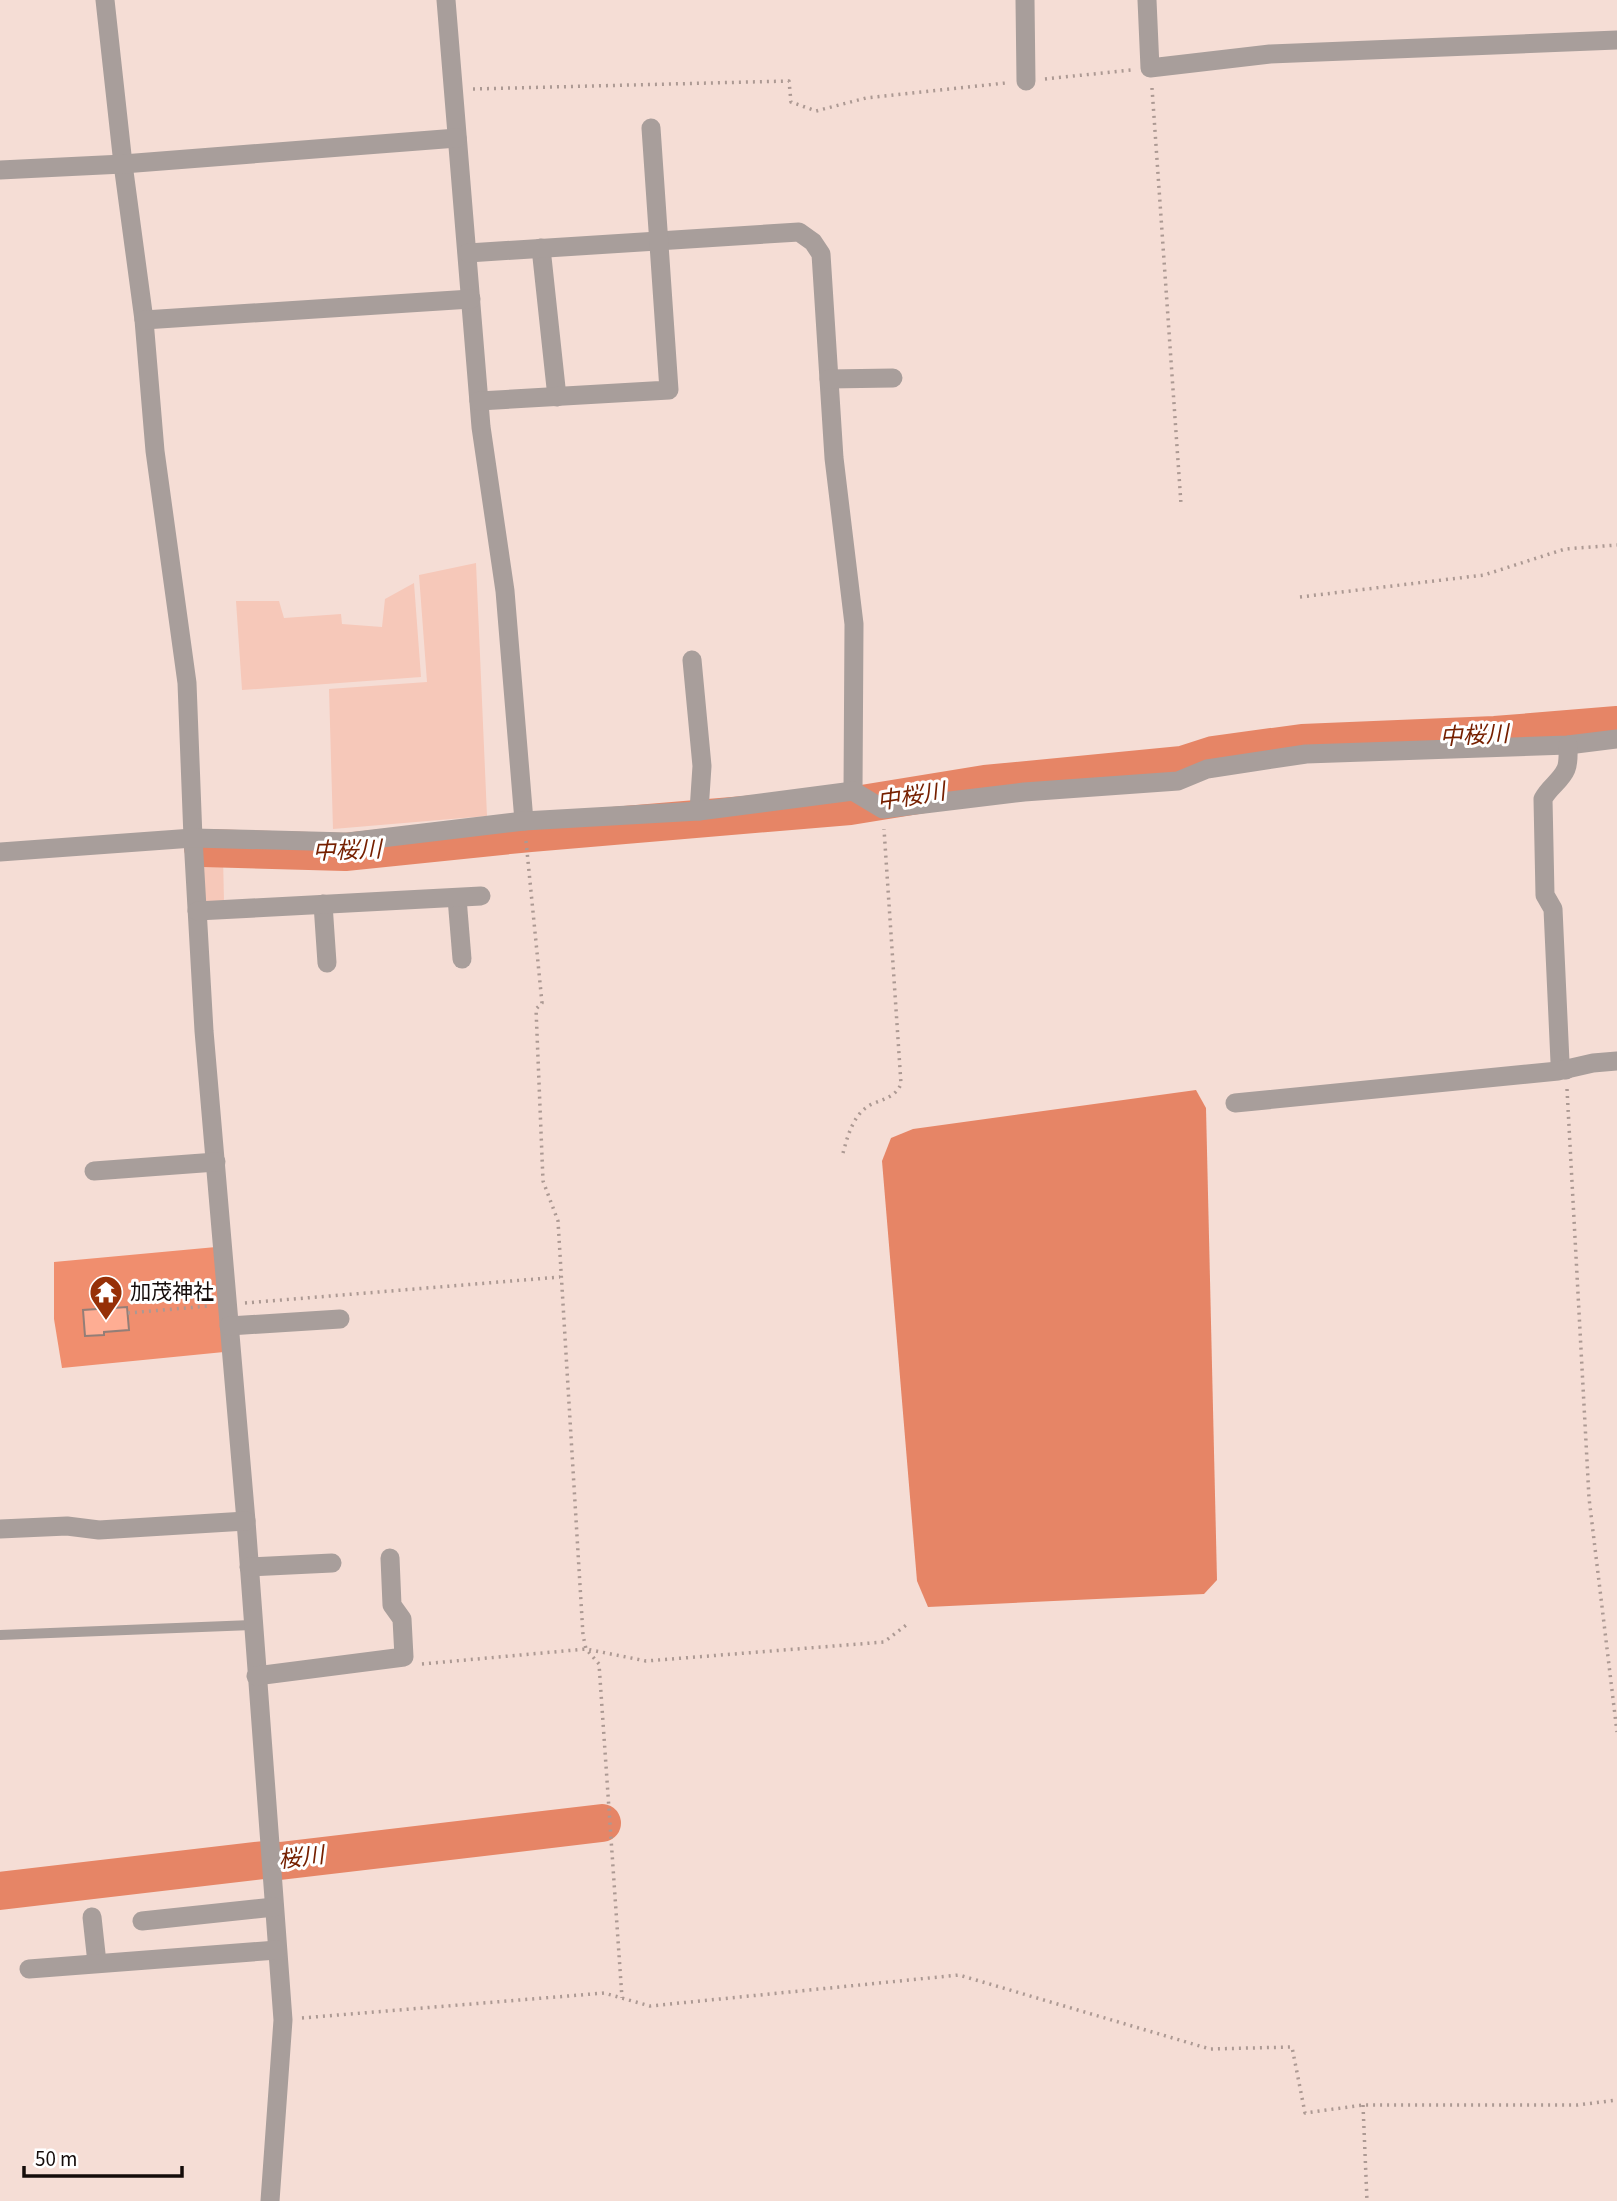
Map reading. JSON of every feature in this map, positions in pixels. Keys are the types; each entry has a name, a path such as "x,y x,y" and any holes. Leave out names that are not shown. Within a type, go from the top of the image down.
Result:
{"street":[{"path":"105,0 144,320 155,452 187,683 204,1031 246,1521 282,2020 270,2201"},
{"path":"446,0 479,401 505,591 525,830"},
{"path":"1025,0 1026,81"},
{"path":"1147,0 1150,68 1270,54 1617,40"},
{"path":"479,401 669,390 651,128"},
{"path":"0,170 123,164 457,138"},
{"path":"468,253 799,232 813,242 821,254 834,458 855,624 868,800"},
{"path":"541,248 557,397"},
{"path":"144,320 471,299"},
{"path":"829,379 893,378"},
{"path":"692,660 702,766 699,811"},
{"path":"0,852 193,838 348,842 525,830 699,811 1178,780 1207,769 1306,754 1568,745 1617,738"},
{"path":"1566,1070 1560,1062 1553,909 1545,895 1544,799 1547,791 1567,766 1568,745"},
{"path":"197,911 481,896"},
{"path":"457,898 462,959"},
{"path":"323,904 327,963"},
{"path":"1236,1103 1566,1070 1593,1063 1617,1061"},
{"path":"94,1171 216,1162"},
{"path":"229,1326 340,1319"},
{"path":"0,1529 67,1526 99,1530 246,1521"},
{"path":"256,1676 404,1657 402,1619 392,1605 390,1558"},
{"path":"249,1567 332,1563"},
{"path":"142,1921 274,1907"},
{"path":"92,1917 97,1963"},
{"path":"29,1969 277,1950"}],"lane":[{"path":"0,1635 252,1625"}],"path":[{"path":"454,90 789,80 791,102 816,111 866,98 1150,68 1181,504"},
{"path":"1300,597 1484,575 1565,549 1617,545"},
{"path":"843,1153 848,1133 856,1118 869,1106 897,1092 901,1084 868,800"},
{"path":"525,830 542,1003 536,1009 543,1181 558,1221 583,1635 586,1649 599,1664 622,1998"},
{"path":"1566,1070 1589,1498 1617,1732"},
{"path":"128,1313 560,1277"},
{"path":"404,1657 416,1664 586,1649 646,1661 884,1642 909,1623"},
{"path":"282,2020 604,1993 650,2006 959,1975 1210,2049 1292,2047 1305,2113 1363,2105 1578,2105 1617,2100"},
{"path":"1363,2105 1367,2201"}],"shaded area":[{"path":"476,563 487,816 333,829 329,689 427,682 419,575"},
{"path":"414,583 421,677 242,690 236,601 279,601 284,618 341,614 342,624 382,627 385,599"},
{"path":"200,856 223,856 224,902 201,903"},
{"path":"1196,1090 1206,1108 1217,1580 1204,1594 928,1607 917,1581 882,1161 891,1138 913,1129"},
{"path":"216,1247 224,1352 62,1368 54,1319 54,1262"}],"building":[{"name":"加茂神社","path":"127,1307 129,1330 85,1336 83,1310"}],"waterway":[{"name":"中桜川","path":"203,848 345,852 530,833 850,806 985,784 1182,765 1213,755 1302,743 1495,735 1617,725"},
{"name":"桜川","path":"0,1891 602,1823"}],"place":[{"name":"加茂神社","path":"106,1322"}]}
